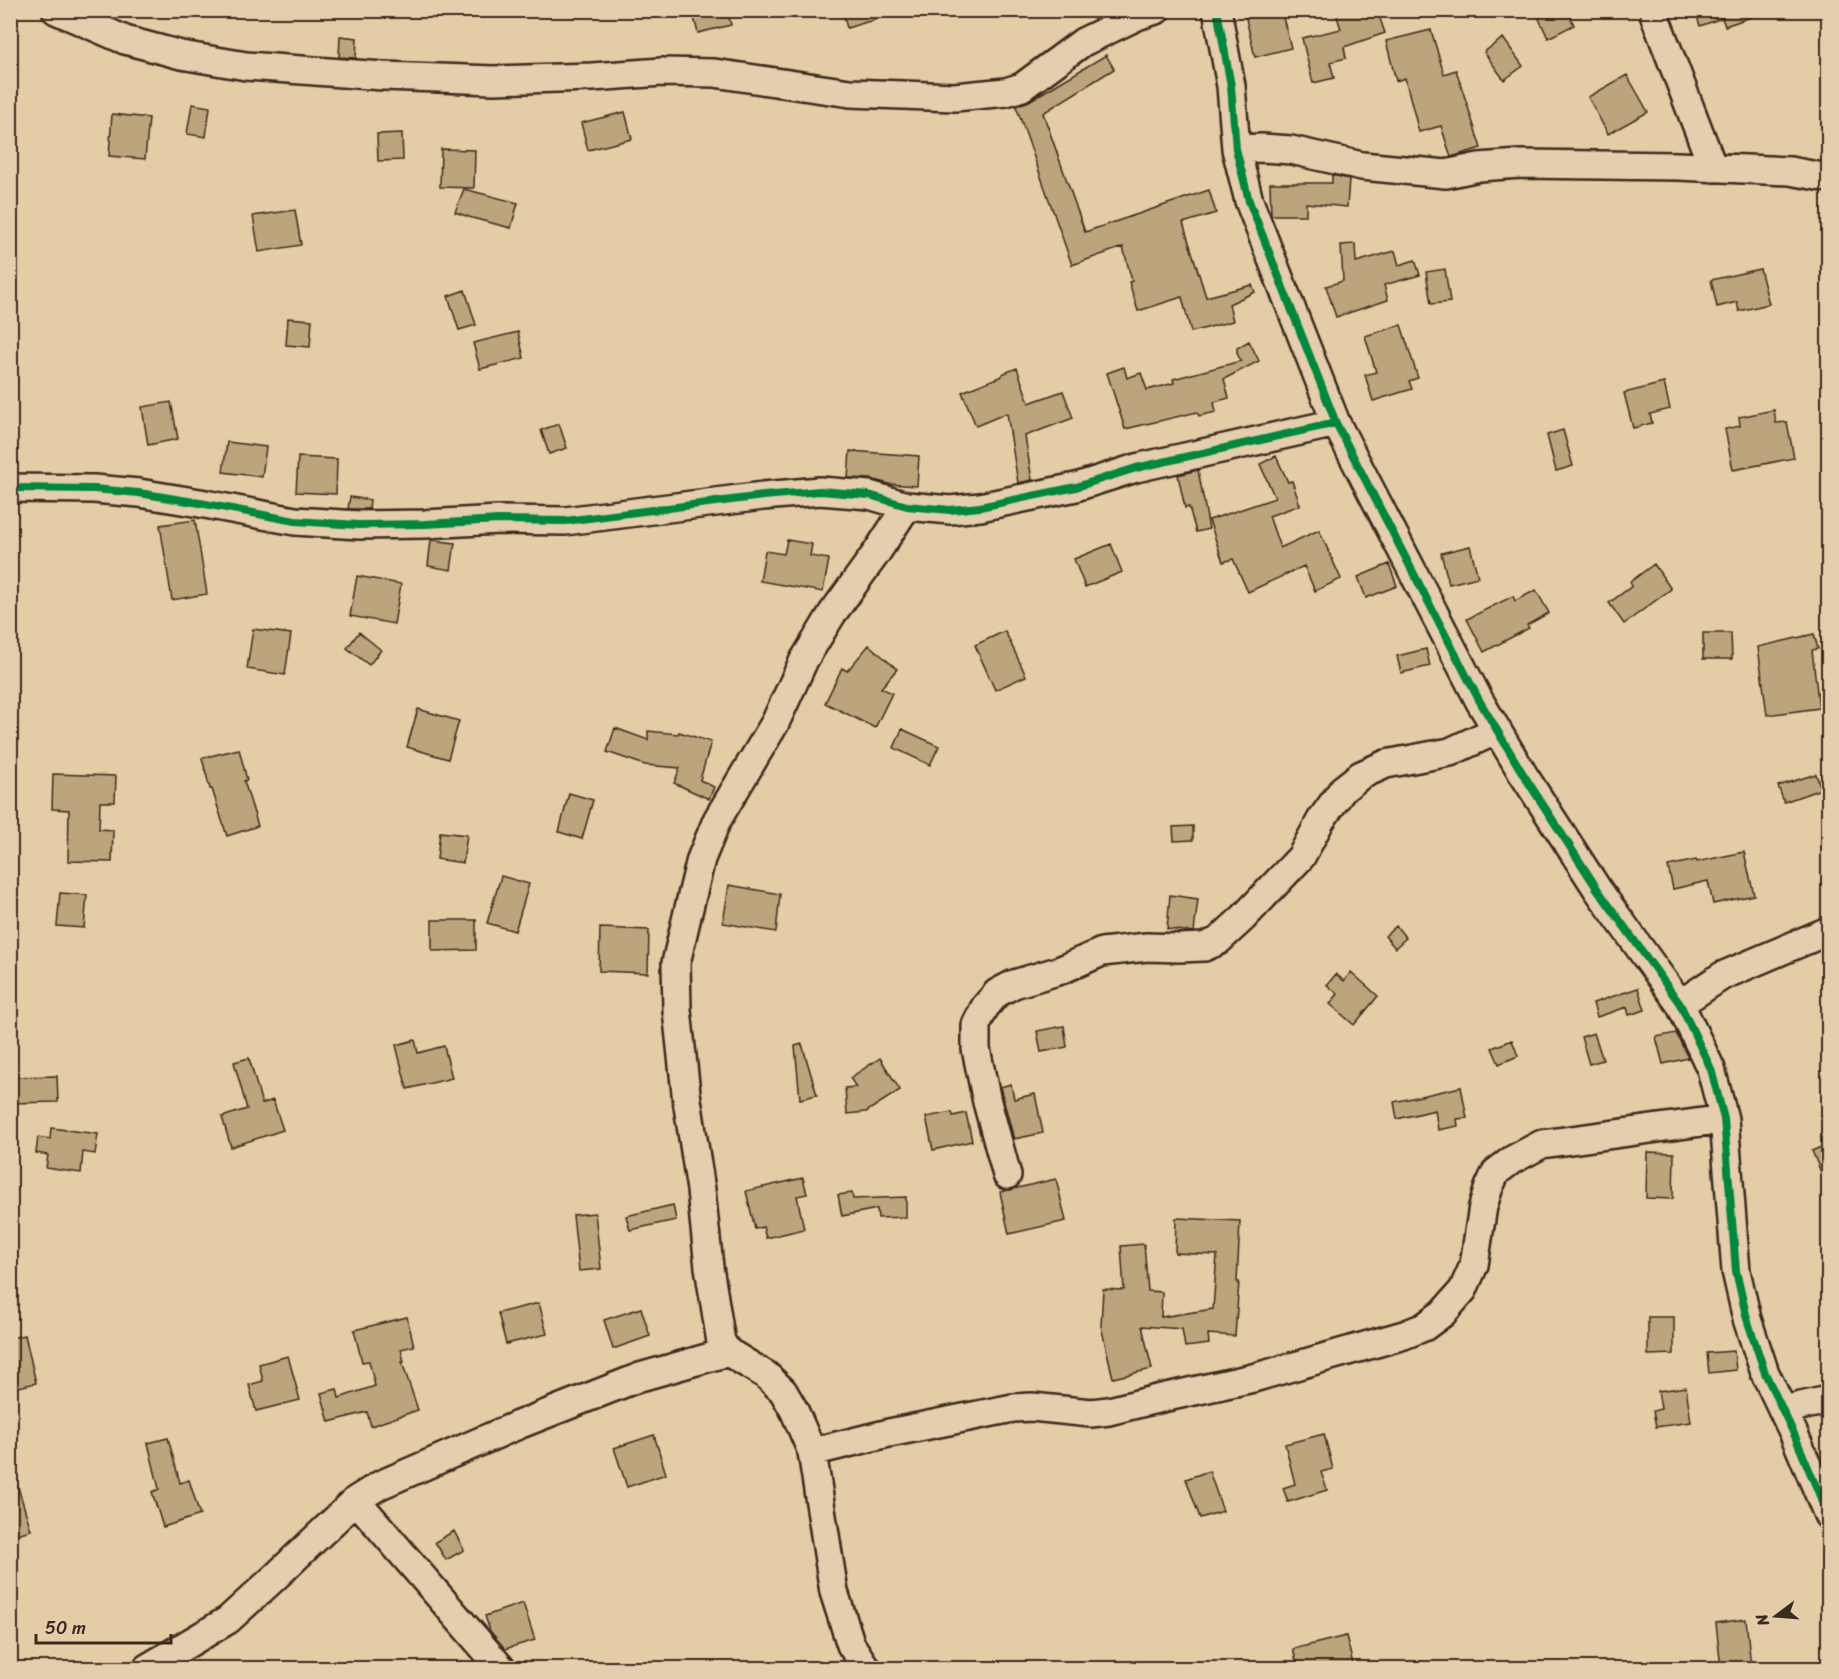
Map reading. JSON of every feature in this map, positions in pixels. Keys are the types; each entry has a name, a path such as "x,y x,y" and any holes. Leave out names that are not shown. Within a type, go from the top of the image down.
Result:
{"street":[{"path":"56,10 125,40 181,55 246,66 383,76 484,80 592,77 662,72 714,74 850,93 955,97 1006,92 1022,87 1083,42 1137,16 1156,10"},
{"path":"1217,10 1232,86 1234,122 1249,149 1250,201 1336,423 1497,730 1598,890 1680,1004 1711,1069 1724,1119 1736,1271 1747,1319 1765,1373 1828,1515"},
{"path":"1655,17 1713,168"},
{"path":"1249,149 1292,150 1362,166 1446,174 1479,167 1520,164 1790,171 1828,178"},
{"path":"10,488 94,489 200,503 295,521 359,525 499,520 565,521 820,491 869,495 907,506 950,510 980,507 1076,487 1136,468 1336,423"},
{"path":"866,1668 851,1645 834,1592 812,1452 794,1410 783,1392 766,1375 728,1352 721,1342 686,1093 677,1010 676,963 701,859 717,820 775,723 804,660 831,614 877,552 907,506"},
{"path":"1007,1175 987,1102 976,1049 976,1025 985,1007 997,993 1014,984 1061,970 1102,952 1147,947 1204,947 1218,941 1301,857 1321,820 1342,789 1361,775 1386,764 1450,752 1497,730"},
{"path":"1680,1004 1722,976 1828,931"},
{"path":"812,1452 900,1430 1013,1408 1108,1412 1253,1378 1404,1335 1424,1327 1443,1313 1463,1290 1474,1265 1483,1206 1489,1187 1496,1172 1512,1160 1542,1144 1724,1119"},
{"path":"147,1668 228,1620 356,1500 380,1485 518,1425 640,1377 728,1352"},
{"path":"1783,1410 1828,1400"},
{"path":"356,1500 501,1668"}],"building":[{"path":"692,10 727,10 731,25 698,33"},
{"path":"842,10 892,10 893,14 847,28"},
{"path":"1244,10 1281,10 1291,48 1255,57"},
{"path":"1335,10 1377,10 1385,33 1344,47 1346,58 1330,62 1334,78 1313,83 1302,38 1341,29"},
{"path":"1535,10 1567,10 1574,25 1548,38"},
{"path":"1695,10 1763,10 1763,13 1725,26 1722,18 1700,26"},
{"path":"1431,30 1444,74 1456,70 1481,148 1451,157 1441,126 1419,132 1405,78 1396,81 1386,41"},
{"path":"340,36 357,38 356,58 339,57"},
{"path":"1503,38 1523,66 1504,80 1484,52"},
{"path":"1106,55 1114,69 1043,113 1085,232 1209,190 1216,213 1183,223 1206,297 1252,285 1255,292 1229,304 1233,321 1191,332 1182,297 1138,311 1129,282 1132,281 1123,247 1072,265 1016,106 1029,101"},
{"path":"1627,75 1648,112 1608,134 1588,97"},
{"path":"192,104 210,107 206,137 187,134"},
{"path":"625,112 632,139 588,150 581,123"},
{"path":"112,114 149,118 145,159 109,156"},
{"path":"402,133 403,160 378,161 377,134"},
{"path":"441,149 475,150 474,188 440,187"},
{"path":"1332,175 1349,179 1347,207 1306,203 1306,215 1271,215 1270,183 1332,183"},
{"path":"464,189 518,203 511,228 455,212"},
{"path":"295,210 301,245 259,252 253,216"},
{"path":"1355,244 1356,262 1395,251 1399,265 1415,260 1420,275 1384,285 1388,300 1336,317 1326,286 1343,281 1341,245"},
{"path":"1445,269 1450,302 1431,304 1426,272"},
{"path":"1760,269 1769,304 1739,311 1737,302 1717,307 1711,280"},
{"path":"465,290 476,325 459,330 448,296"},
{"path":"288,318 312,320 310,347 286,345"},
{"path":"1401,325 1418,378 1409,381 1412,389 1373,401 1365,375 1376,372 1365,336"},
{"path":"518,332 524,358 480,369 473,343"},
{"path":"1249,341 1259,361 1224,379 1229,398 1214,402 1216,412 1199,416 1197,412 1125,429 1107,373 1124,367 1127,378 1141,373 1147,390 1174,383 1173,379 1241,361 1237,348"},
{"path":"1017,368 1029,403 1063,391 1073,418 1025,436 1032,480 1018,483 1007,413 976,426 962,392"},
{"path":"1664,383 1670,409 1650,414 1652,423 1633,428 1624,393"},
{"path":"171,402 178,439 148,445 142,407"},
{"path":"1774,410 1776,423 1787,422 1794,458 1733,470 1725,429 1740,426 1739,417"},
{"path":"559,424 567,448 549,454 541,430"},
{"path":"1563,430 1573,466 1556,471 1547,435"},
{"path":"227,442 266,447 262,477 223,472"},
{"path":"850,451 919,456 917,486 848,478"},
{"path":"1276,456 1288,482 1292,481 1300,505 1269,516 1280,548 1319,530 1341,579 1315,591 1304,566 1248,592 1233,559 1223,562 1209,520 1275,498 1260,464"},
{"path":"298,457 337,459 336,494 296,492"},
{"path":"1198,470 1209,529 1196,532 1189,507 1185,508 1178,475"},
{"path":"350,497 370,500 369,509 348,509"},
{"path":"195,520 207,594 172,600 160,525"},
{"path":"431,540 455,543 451,570 428,566"},
{"path":"787,540 812,544 810,556 829,559 823,592 760,581 765,551 784,554"},
{"path":"1111,544 1122,572 1085,587 1074,559"},
{"path":"1470,546 1478,577 1449,584 1441,553"},
{"path":"1389,564 1397,586 1366,598 1358,577"},
{"path":"1654,564 1671,589 1624,624 1609,603 1632,586 1630,582"},
{"path":"357,576 401,584 394,624 350,616"},
{"path":"1536,590 1549,613 1527,625 1529,628 1484,652 1467,619 1513,596 1515,601"},
{"path":"253,629 291,634 285,675 247,669"},
{"path":"1005,631 1026,676 995,690 975,645"},
{"path":"359,632 381,650 369,665 347,648"},
{"path":"1703,633 1731,633 1732,659 1703,659"},
{"path":"1814,634 1818,649 1812,650 1819,708 1767,715 1758,647"},
{"path":"869,645 897,669 881,688 892,693 875,728 825,703 842,668 847,671"},
{"path":"1426,649 1430,666 1401,673 1397,656"},
{"path":"418,709 459,721 448,759 407,747"},
{"path":"615,728 648,740 648,731 678,734 679,732 711,742 700,780 714,787 709,799 674,783 680,768 645,765 607,752"},
{"path":"902,729 939,746 930,765 894,748"},
{"path":"239,749 247,780 244,781 258,826 227,836 212,789 210,789 202,758"},
{"path":"53,774 116,776 115,802 100,802 99,829 113,830 112,862 68,861 69,810 52,809"},
{"path":"1816,774 1821,789 1784,802 1778,786"},
{"path":"569,793 593,800 582,839 559,832"},
{"path":"1193,826 1193,840 1174,841 1173,827"},
{"path":"440,832 467,835 463,863 437,859"},
{"path":"1744,852 1754,895 1713,904 1708,881 1673,889 1668,866"},
{"path":"501,876 529,884 515,931 487,923"},
{"path":"729,885 780,894 776,932 723,923"},
{"path":"60,893 87,895 84,928 57,926"},
{"path":"1170,895 1198,899 1194,932 1167,929"},
{"path":"432,920 476,920 476,950 432,951"},
{"path":"1396,926 1406,938 1395,948 1385,936"},
{"path":"600,928 649,930 648,973 599,971"},
{"path":"1351,972 1378,996 1354,1025 1330,1004 1338,994 1327,985 1336,974 1344,981"},
{"path":"1638,988 1645,1010 1629,1015 1627,1007 1597,1017 1593,1003"},
{"path":"1064,1026 1067,1047 1041,1052 1037,1031"},
{"path":"1594,1033 1603,1060 1589,1064 1581,1037"},
{"path":"1676,1033 1688,1058 1663,1064 1656,1037"},
{"path":"415,1040 418,1053 444,1046 452,1078 407,1089 396,1045"},
{"path":"1512,1040 1518,1056 1499,1064 1492,1048"},
{"path":"802,1044 817,1095 800,1099 795,1046"},
{"path":"249,1058 262,1104 273,1100 283,1130 231,1147 222,1117 247,1109 234,1062"},
{"path":"880,1058 900,1090 866,1112 847,1114 845,1088 856,1087 850,1078"},
{"path":"57,1076 58,1102 10,1103 10,1077"},
{"path":"1011,1084 1014,1099 1035,1094 1043,1133 1014,1139 1000,1087"},
{"path":"1461,1087 1467,1118 1457,1119 1458,1126 1438,1130 1435,1110 1397,1119 1394,1102"},
{"path":"952,1112 953,1116 966,1113 972,1141 933,1150 926,1117"},
{"path":"51,1128 98,1134 95,1154 83,1152 81,1173 46,1168 48,1155 36,1153 38,1137 50,1139"},
{"path":"1828,1144 1828,1189 1812,1151"},
{"path":"1647,1152 1674,1153 1673,1199 1646,1198"},
{"path":"803,1178 807,1194 797,1196 804,1229 766,1238 763,1227 755,1229 746,1191"},
{"path":"1056,1179 1066,1221 1009,1234 1000,1192"},
{"path":"852,1193 853,1199 906,1197 906,1217 878,1218 877,1209 842,1216 838,1195"},
{"path":"673,1205 676,1220 630,1230 626,1216"},
{"path":"595,1213 601,1269 579,1271 573,1215"},
{"path":"1176,1218 1240,1221 1235,1336 1208,1334 1209,1344 1185,1347 1182,1329 1142,1326 1152,1369 1113,1378 1101,1326 1103,1289 1124,1290 1121,1246 1144,1244 1148,1291 1162,1292 1161,1317 1213,1309 1217,1255 1175,1253"},
{"path":"539,1303 547,1334 506,1344 498,1313"},
{"path":"641,1308 650,1336 613,1349 604,1320"},
{"path":"407,1317 414,1346 401,1349 404,1362 402,1362 418,1410 371,1426 367,1412 329,1422 321,1393 337,1389 339,1398 375,1386 369,1361 362,1362 354,1330"},
{"path":"1648,1317 1674,1317 1674,1354 1648,1355"},
{"path":"25,1335 36,1383 10,1389 10,1338"},
{"path":"1734,1351 1736,1370 1709,1373 1707,1353"},
{"path":"288,1356 300,1400 256,1411 249,1385 263,1381 259,1364"},
{"path":"1686,1387 1691,1422 1656,1427 1653,1411 1661,1409 1658,1391"},
{"path":"1324,1434 1333,1469 1321,1472 1327,1490 1288,1502 1283,1488 1295,1484 1285,1444"},
{"path":"654,1435 666,1474 627,1487 614,1448"},
{"path":"168,1438 180,1483 189,1480 200,1515 163,1527 152,1492 159,1489 148,1443"},
{"path":"1209,1471 1223,1511 1200,1518 1186,1479"},
{"path":"14,1474 31,1530 10,1536 10,1475"},
{"path":"454,1531 464,1550 446,1560 435,1542"},
{"path":"523,1603 535,1640 505,1649 490,1631 485,1616"},
{"path":"1746,1619 1751,1666 1721,1668 1716,1623"},
{"path":"1346,1636 1354,1668 1298,1668 1293,1649"}],"cycle path":[{"path":"1217,10 1231,86 1236,149 1249,201 1336,423 1479,700 1523,774 1598,890 1680,1004 1711,1069 1724,1119 1736,1271 1747,1319 1765,1373 1828,1515"},
{"path":"10,488 94,489 139,493 295,521 359,525 499,520 565,521 820,491 869,495 907,506 950,510 980,507 1076,487 1136,468 1336,423"}]}
